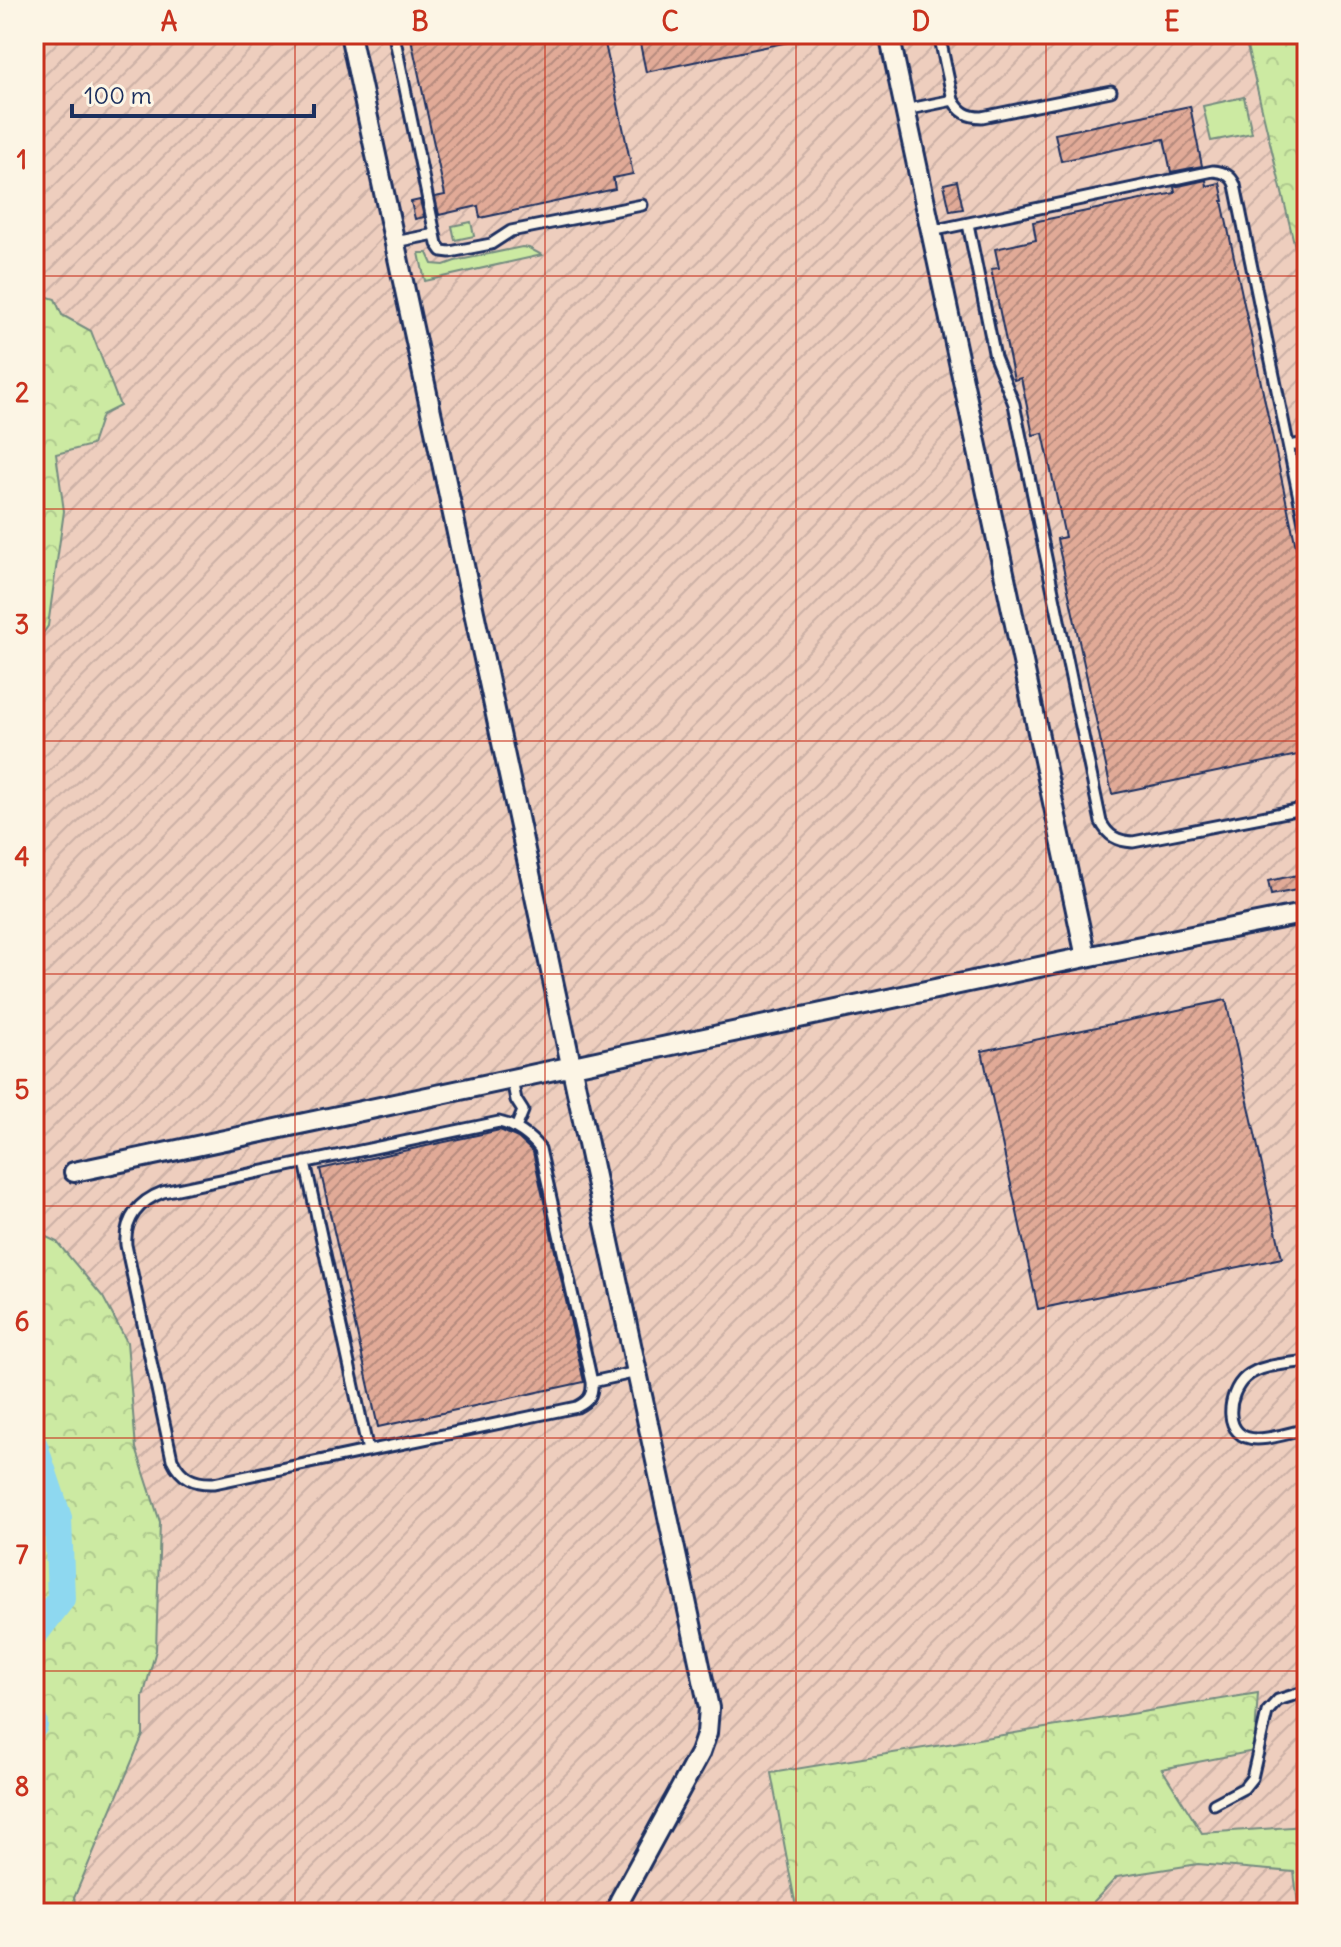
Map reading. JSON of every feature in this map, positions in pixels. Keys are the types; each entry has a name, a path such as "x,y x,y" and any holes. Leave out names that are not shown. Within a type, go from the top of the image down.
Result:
{"street":[{"path":"350,34 707,1697 707,1733 700,1753 615,1913"},
{"path":"889,34 1086,957"},
{"path":"74,1172 1307,913"}],"lane":[{"path":"939,34 953,100 967,116 982,117 1111,91"},
{"path":"394,35 435,234 442,251 491,244 511,231 642,205"},
{"path":"905,110 953,100"},
{"path":"930,231 1213,171 1228,175 1235,185 1307,537"},
{"path":"968,224 995,357 1014,404 1105,831 1113,838 1133,842 1307,808"},
{"path":"395,242 435,234"},
{"path":"1289,446 1307,443"},
{"path":"512,1080 516,1100 523,1111 516,1128"},
{"path":"495,1122 516,1128 537,1144 542,1156 592,1382 590,1398 577,1407 208,1484 186,1479 172,1459 126,1245 130,1220 142,1203 163,1192 495,1122"},
{"path":"305,1162 368,1451"},
{"path":"1307,1361 1263,1368 1246,1377 1234,1394 1230,1409 1232,1423 1241,1434 1256,1439 1307,1429"},
{"path":"592,1382 637,1372"},
{"path":"1214,1804 1244,1788 1252,1778 1267,1712 1278,1700 1307,1691"}],"shaded area":[{"path":"34,34 1244,34 1307,297 1307,1913 78,1913 74,1898 143,1735 143,1697 156,1649 160,1522 136,1448 127,1342 102,1297 57,1242 34,1231 34,646 48,626 64,511 56,454 91,331 62,315 55,299 34,294"}],"green space":[{"path":"1244,34 1307,34 1307,297"},
{"path":"1244,97 1252,133 1211,141 1203,106"},
{"path":"471,222 474,236 455,240 452,226"},
{"path":"522,247 542,255 425,281 419,253 427,253 432,264 444,265"},
{"path":"35,293 55,299 62,315 91,331 120,406 102,415 92,445 56,454 64,511 48,626 34,646"},
{"path":"34,1231 57,1242 103,1297 127,1342 136,1448 160,1522 156,1650 143,1697 143,1735 74,1898 78,1913 34,1913"},
{"path":"1258,1693 1254,1751 1162,1769 1202,1833 1307,1826 1307,1913 1299,1913 1294,1872 1198,1864 1117,1877 1083,1913 797,1913 771,1773"}],"building":[{"path":"410,34 603,34 633,174 613,178 615,189 480,218 478,206 439,215 435,197 445,195"},
{"path":"638,34 798,34 798,40 646,72"},
{"path":"1190,106 1202,166 1171,172 1164,139 1061,161 1055,134"},
{"path":"1206,180 1207,186 1220,183 1307,598 1307,753 1112,794 1057,539 1065,537 1043,433 1033,435 1021,378 1014,380 991,269 999,268 995,249 1036,240 1033,222 1175,193 1174,187"},
{"path":"957,181 963,209 950,211 944,184"},
{"path":"420,200 424,217 415,219 411,202"},
{"path":"1307,873 1307,888 1271,895 1268,881"},
{"path":"1226,1000 1282,1258 1038,1309 982,1051"},
{"path":"500,1130 518,1138 533,1152 584,1382 378,1427 320,1169"}],"waterway":[{"path":"34,1446 58,1518 61,1599 34,1634"}]}
